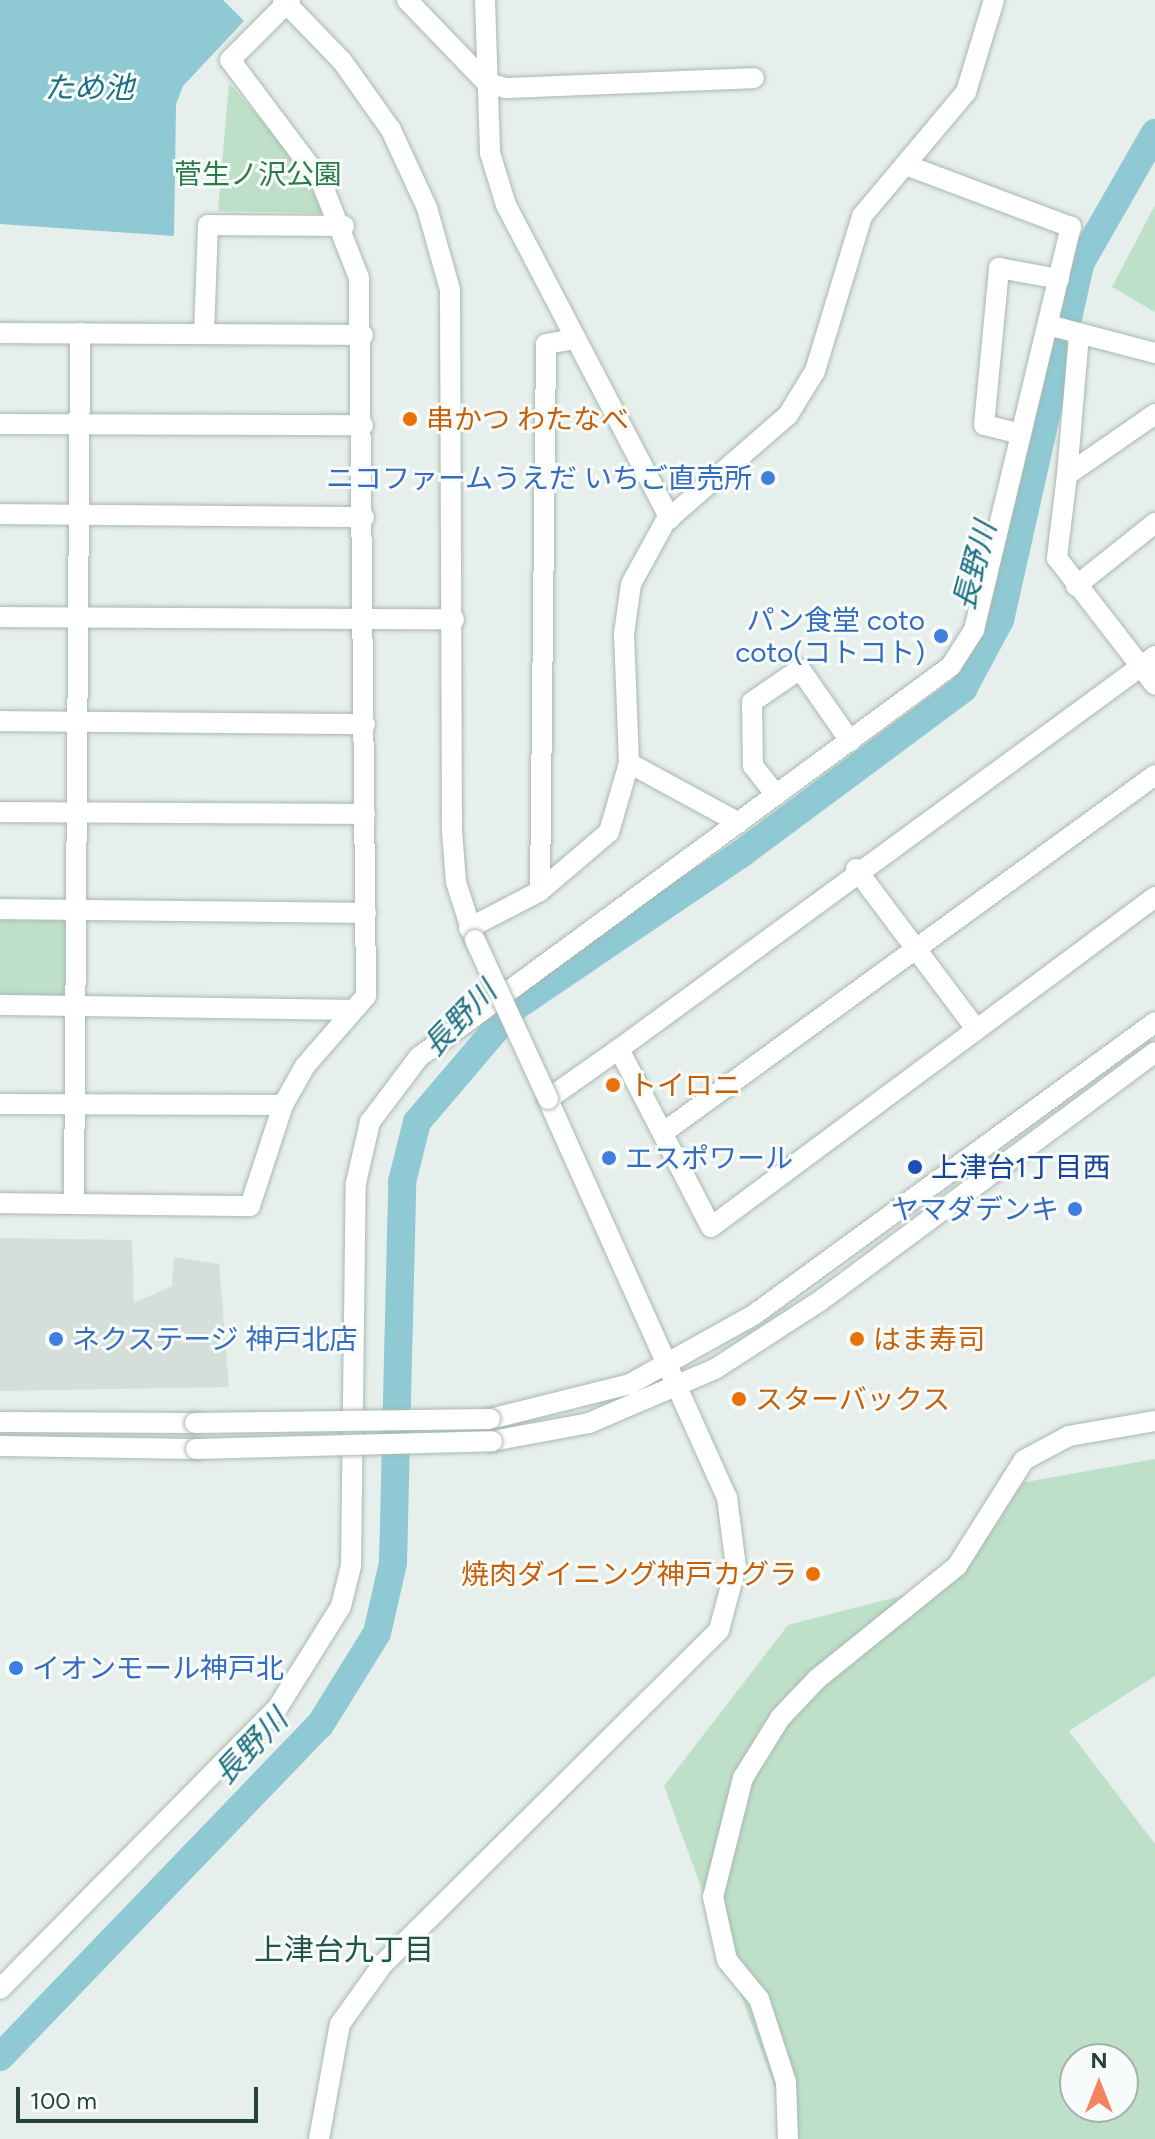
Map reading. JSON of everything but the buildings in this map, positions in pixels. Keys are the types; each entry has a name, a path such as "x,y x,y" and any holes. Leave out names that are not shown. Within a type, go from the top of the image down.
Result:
{"street":[{"path":"407,0 487,83 506,88 754,78"},
{"path":"485,0 490,153 506,205 550,282 573,339 670,519"},
{"path":"472,934 540,891 609,832 629,763 624,634 631,584 670,519 788,415 815,371 862,216 966,92 994,0"},
{"path":"0,1203 250,1206 283,1105 348,1010 366,996 363,335 359,278 344,226 321,181 230,60 287,1 374,104 436,237 455,346 453,857 472,934 680,1387 727,1498 736,1567 719,1630 383,1964 340,2024 319,2139"},
{"path":"0,1989 278,1707 341,1606 351,1566 356,1183 370,1122 419,1057 951,666 974,630 1071,227 906,165"},
{"path":"204,334 208,225 344,226"},
{"path":"1021,434 984,425 999,268 1059,279"},
{"path":"1048,325 1155,353"},
{"path":"0,333 363,335"},
{"path":"74,1203 80,333"},
{"path":"1079,334 1057,558 1076,586 1148,661 1155,685"},
{"path":"540,891 546,344 573,339"},
{"path":"1067,475 1155,414"},
{"path":"0,424 363,425"},
{"path":"0,514 364,517"},
{"path":"1076,586 1155,523"},
{"path":"0,617 454,619"},
{"path":"548,1099 619,1049 856,869 1148,661"},
{"path":"776,795 753,766 752,702 800,669 850,741"},
{"path":"0,721 365,724"},
{"path":"629,763 739,823"},
{"path":"664,1132 1155,775"},
{"path":"0,812 365,814"},
{"path":"856,869 977,1030"},
{"path":"619,1049 711,1227 1155,897"},
{"path":"0,909 366,913"},
{"path":"0,1005 348,1010"},
{"path":"0,1422 490,1419 583,1399 669,1363 755,1314 1155,1022"},
{"path":"0,1446 196,1449 492,1441 589,1423 680,1387 820,1301 1155,1052"},
{"path":"0,1104 283,1105"},
{"path":"788,2139 786,2082 759,1999 727,1960 713,1897 743,1778 780,1718 817,1679 957,1566 1024,1460 1069,1436 1155,1421"}],"shaded area":[{"path":"0,1238 132,1240 134,1303 172,1286 174,1257 219,1264 229,1387 0,1391"}],"green space":[{"name":"菅生ノ沢公園","path":"229,83 280,141 326,213 218,211"},
{"path":"1155,205 1155,312 1112,287"},
{"path":"0,915 73,918 70,1002 0,1000"},
{"path":"1155,1459 1155,1676 1069,1731 1155,1844 1155,2139 779,2139 785,2115 664,1786 788,1625 943,1585 1014,1484"}],"water":[{"name":"ため池","path":"0,0 223,0 244,21 183,86 176,104 174,236 0,224"}],"waterway":[{"name":"長野川","path":"0,2057 320,1725 377,1633 393,1563 402,1182 417,1122 515,1007 741,854 963,689 1000,620 1081,262 1155,133"}],"place":[{"name":"串かつ わたなべ","path":"410,419"},
{"name":"ニコファームうえだ いちご直売所","path":"768,478"},
{"name":"パン食堂 coto coto(コトコト)","path":"941,636"},
{"name":"トイロニ","path":"613,1085"},
{"name":"エスポワール","path":"609,1158"},
{"name":"上津台1丁目西","path":"915,1167"},
{"name":"ヤマダデンキ","path":"1075,1209"},
{"name":"ネクステージ 神戸北店","path":"56,1339"},
{"name":"はま寿司","path":"857,1339"},
{"name":"スターバックス","path":"739,1399"},
{"name":"焼肉ダイニング神戸カグラ","path":"813,1574"},
{"name":"イオンモール神戸北","path":"16,1668"}],"district":[{"name":"上津台九丁目","path":"344,1950"}]}
